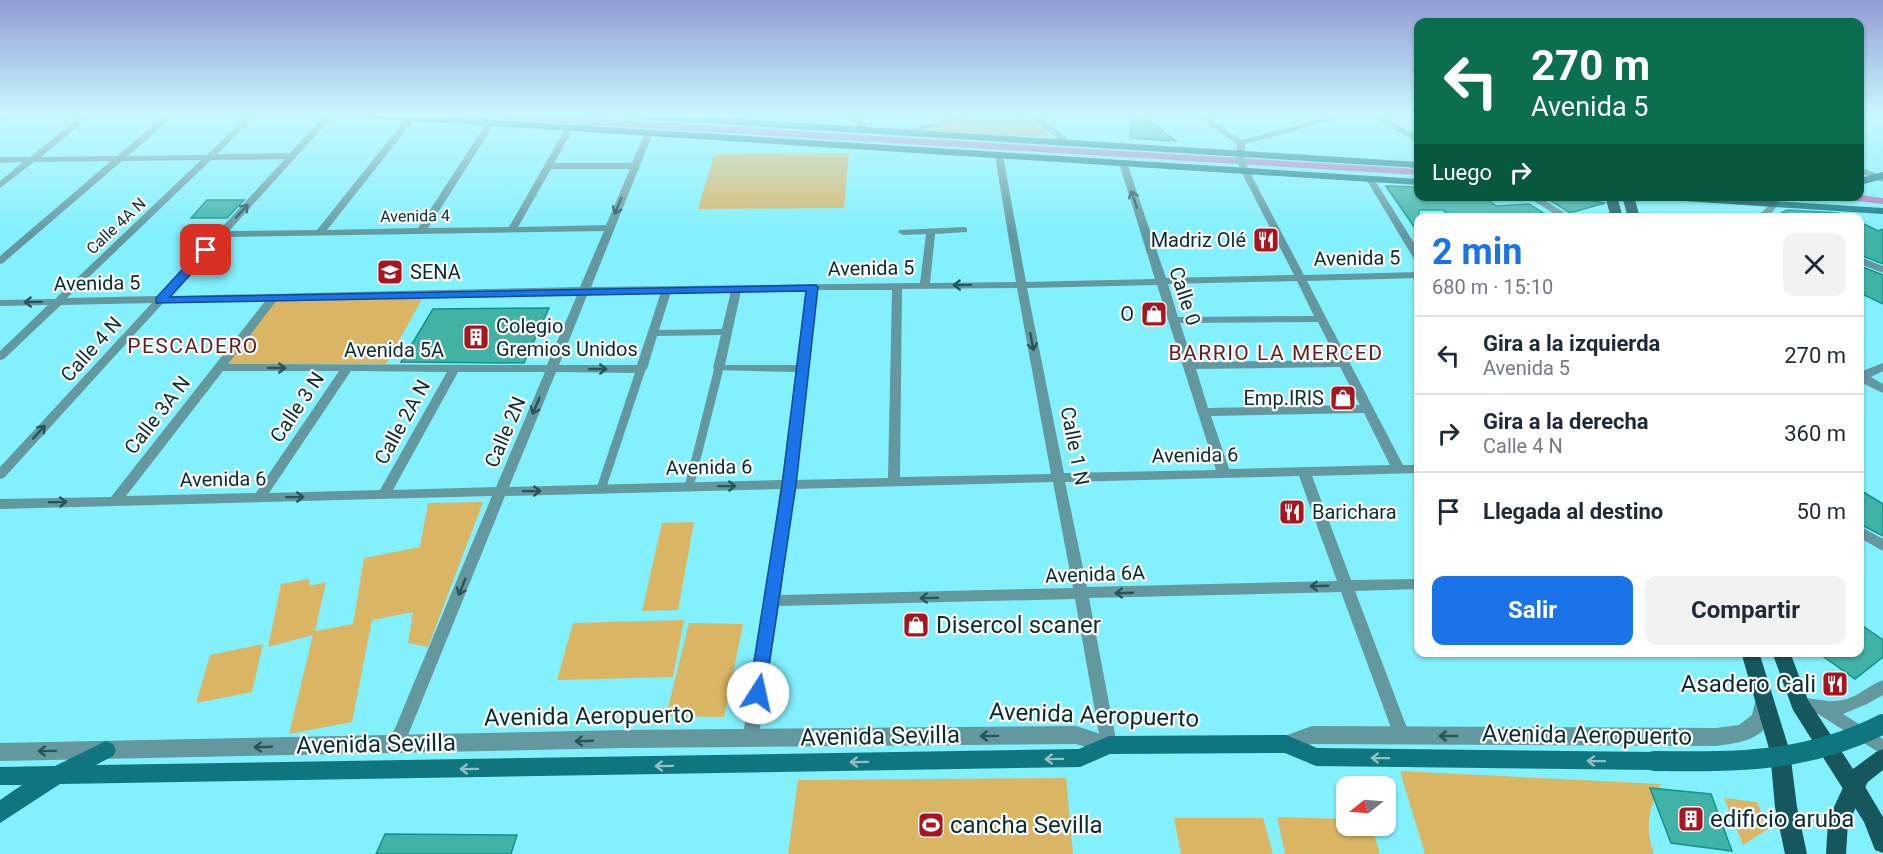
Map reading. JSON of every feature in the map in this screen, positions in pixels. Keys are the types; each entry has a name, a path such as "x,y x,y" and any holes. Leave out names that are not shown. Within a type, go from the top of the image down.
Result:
{"main road":[{"path":"982,155 1414,182"},
{"path":"1290,155 1414,165"},
{"path":"1864,181 1881,177"},
{"path":"1729,201 1883,211"},
{"path":"1758,201 1774,204"},
{"path":"1752,657 1780,752 1786,807 1796,854"},
{"path":"1783,657 1800,704 1872,816 1883,843"},
{"name":"Avenida Aeropuerto","path":"1109,745 1286,744 1316,757 1654,762 1760,760 1798,756 1860,737 1883,724"},
{"name":"Avenida Sevilla","path":"0,776 1080,758 1109,745"},
{"path":"0,813 18,798 57,774 106,750"},
{"path":"1836,854 1838,822 1859,777 1883,758"}],"street":[{"path":"0,185 37,155"},
{"path":"0,261 124,155"},
{"name":"Calle 4A N","path":"0,357 212,155"},
{"path":"320,232 382,155"},
{"path":"421,231 470,155"},
{"path":"512,229 554,155"},
{"name":"Calle 2N","path":"396,746 552,369 582,290 640,155"},
{"path":"1242,155 1245,170 1298,277 1399,470"},
{"path":"0,160 292,156"},
{"name":"Calle 4 N","path":"0,475 292,156"},
{"name":"Calle 1 N","path":"999,156 1021,285 1060,478 1109,745"},
{"name":"Calle 0","path":"1123,163 1224,474"},
{"path":"548,166 635,166"},
{"path":"1864,171 1881,177"},
{"path":"1370,179 1414,251"},
{"path":"1539,201 1560,213"},
{"path":"1768,213 1774,204"},
{"name":"Avenida 4","path":"221,234 609,228"},
{"path":"903,232 963,230"},
{"path":"925,285 931,231"},
{"path":"1864,262 1883,270"},
{"name":"Avenida 5","path":"0,303 582,290 1021,285 1414,275"},
{"path":"894,482 897,286"},
{"path":"750,740 789,485 812,287"},
{"path":"688,487 737,288"},
{"path":"601,489 667,289"},
{"name":"Calle 3A N","path":"115,501 273,297"},
{"path":"1174,320 1320,319"},
{"path":"652,333 728,332"},
{"path":"1189,366 1343,363"},
{"path":"1864,375 1883,366"},
{"name":"Avenida 5A","path":"219,368 640,369"},
{"name":"Calle 3 N","path":"259,498 347,368"},
{"path":"719,368 802,369"},
{"name":"Calle 2A N","path":"384,495 454,369"},
{"path":"1864,379 1883,389"},
{"path":"1204,412 1368,409"},
{"name":"Avenida 6","path":"0,504 1414,470"},
{"path":"1304,472 1348,585 1402,736"},
{"path":"1864,534 1883,546"},
{"name":"Avenida 6A","path":"773,601 1414,584"},
{"path":"1824,710 1847,708 1859,704 1883,687"},
{"name":"Avenida Aeropuerto","path":"1286,744 1312,735 1716,737 1744,733 1753,726 1761,719 1765,697"},
{"path":"1800,704 1824,710 1883,748"},
{"name":"Avenida Aeropuerto","path":"0,752 396,746 625,739 750,740 1076,735 1109,745"}],"shaded area":[{"path":"714,155 849,155 844,208 698,209"},
{"path":"423,297 386,364 227,364 278,298"},
{"path":"483,502 428,647 408,643 413,612 372,620 352,722 289,734 313,635 268,647 281,584 309,579 310,586 326,582 315,631 353,624 364,558 420,547 428,503"},
{"path":"694,522 678,610 642,611 662,523"},
{"path":"684,620 673,677 557,680 573,623"},
{"path":"689,623 743,624 724,717 666,716"},
{"path":"263,644 252,692 196,703 210,655"},
{"path":"1400,771 1661,784 1653,801 1649,818 1649,836 1654,854 1425,854"},
{"name":"cancha Sevilla","path":"1066,778 1073,854 788,854 798,780"},
{"path":"1724,798 1757,802 1768,829 1743,845"},
{"path":"1277,817 1336,819 1336,836 1374,836 1380,854 1285,854"},
{"path":"1174,818 1263,818 1273,854 1181,854"}],"building":[{"path":"1386,186 1414,187 1414,201 1490,201 1496,206 1529,204 1544,213 1446,213 1443,210 1419,210 1419,213 1414,213 1414,227"},
{"path":"207,200 244,200 227,218 191,218"},
{"path":"1551,201 1605,203 1570,213"},
{"path":"1787,210 1838,213 1781,213"},
{"path":"1864,224 1878,231 1883,229 1883,264 1864,257"},
{"path":"1864,268 1883,275 1883,304 1864,295"},
{"name":"Colegio Gremios Unidos","path":"549,308 524,363 401,362 433,309"},
{"path":"1864,492 1883,504 1883,536 1864,526"},
{"path":"1864,627 1883,640 1883,657 1855,679 1824,657 1864,657"},
{"name":"edificio aruba","path":"1650,788 1711,794 1732,851 1671,843"},
{"path":"385,834 517,835 511,854 376,854"}],"waterway":[{"path":"1136,155 1414,172"},
{"path":"1864,199 1883,201"}],"place":[{"name":"Madriz Olé","path":"1266,240"},
{"name":"SENA","path":"390,272"},
{"name":"O","path":"1154,314"},
{"name":"Colegio Gremios Unidos","path":"476,337"},
{"name":"Emp.IRIS","path":"1343,398"},
{"name":"Barichara","path":"1292,512"},
{"name":"Disercol scaner","path":"916,625"},
{"name":"Asadero Cali","path":"1835,684"},
{"name":"edificio aruba","path":"1691,819"},
{"name":"cancha Sevilla","path":"931,825"}],"district":[{"name":"PESCADERO","path":"193,346"},
{"name":"BARRIO LA MERCED","path":"1276,353"}],"route":[{"path":"206,250 160,300 812,287 789,485 758,693"}]}
